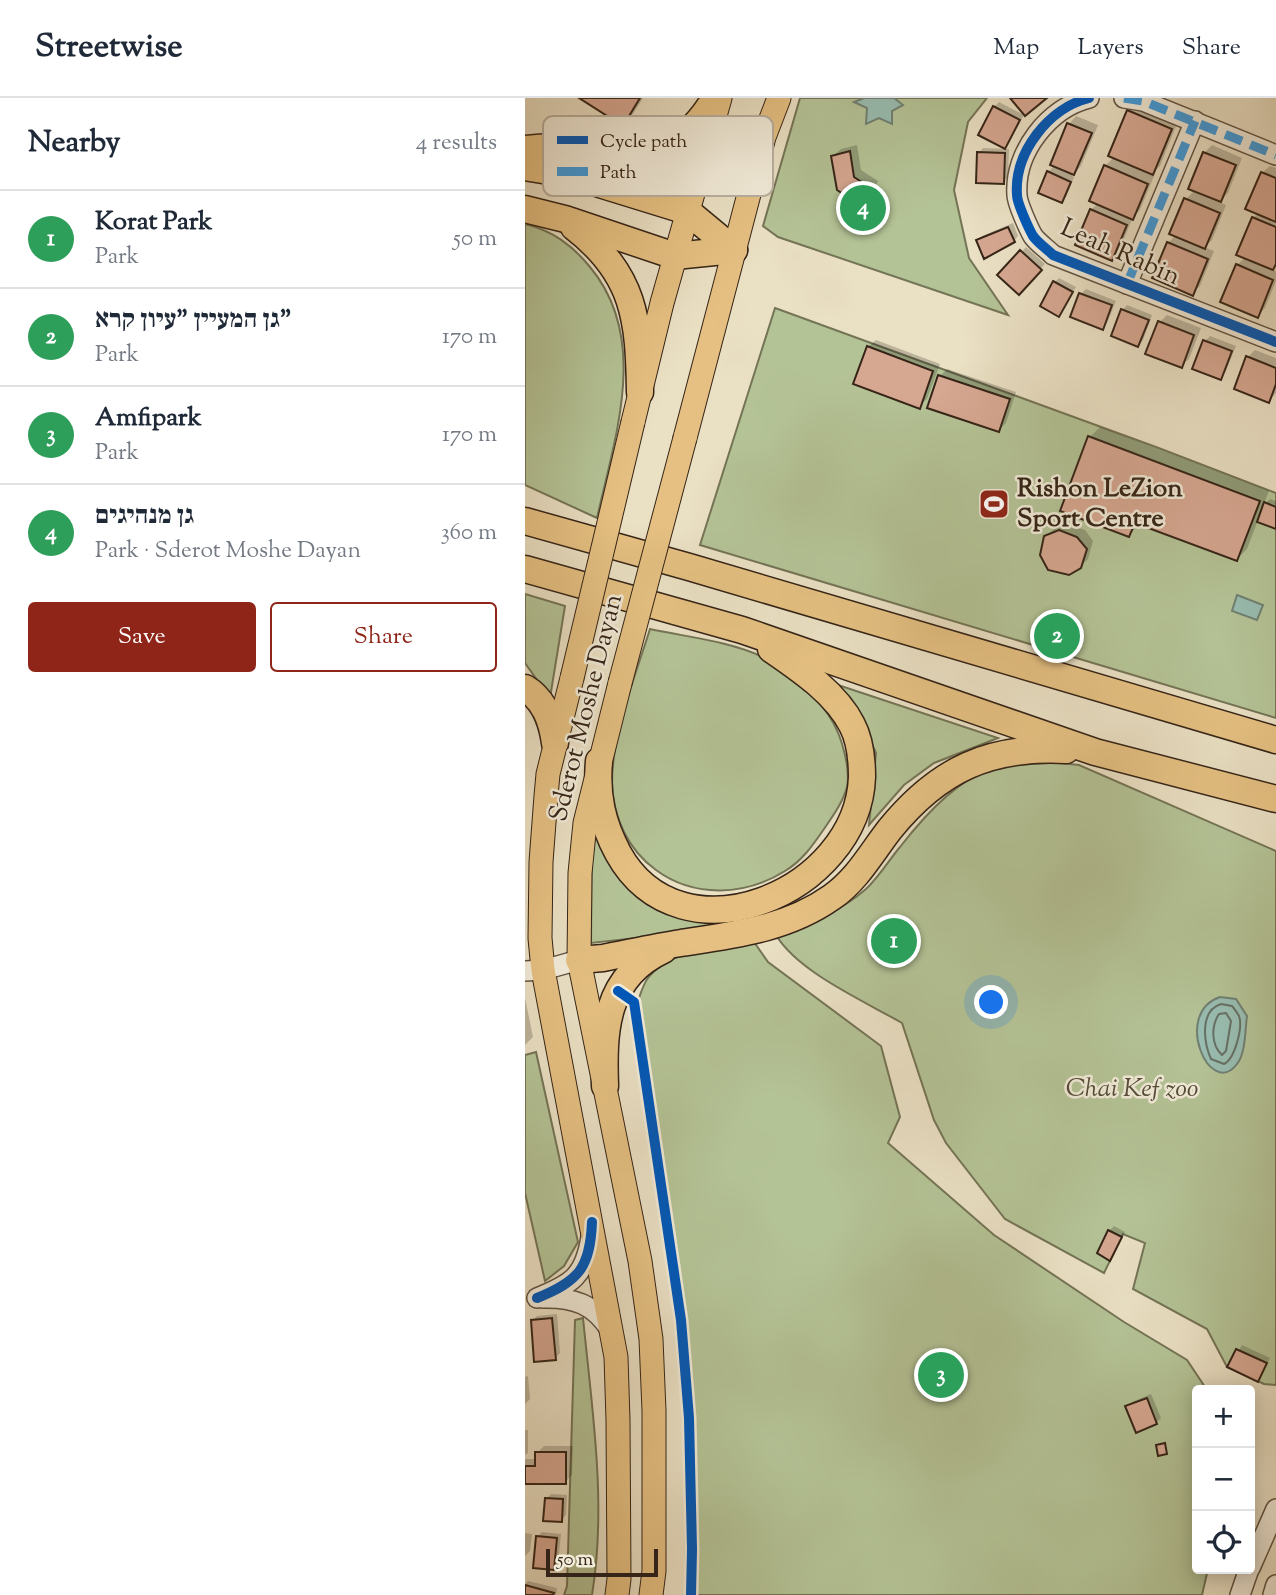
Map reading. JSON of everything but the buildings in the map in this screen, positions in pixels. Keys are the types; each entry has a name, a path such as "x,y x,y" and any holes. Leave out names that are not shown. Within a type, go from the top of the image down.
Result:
{"highway":[{"path":"704,116 715,98"},
{"path":"525,149 543,149"},
{"path":"525,167 543,170"},
{"path":"638,196 687,211 734,250"},
{"path":"525,209 565,219 675,256 734,250"},
{"path":"565,219 601,251 616,268 625,287 636,331 640,393"},
{"path":"525,506 689,567"},
{"path":"525,521 1276,740"},
{"path":"525,569 742,630 1095,752 1276,799"},
{"path":"599,761 598,792 606,828 622,860 632,873 661,897 694,908 728,910 752,905 780,894 806,877 826,858 856,810 862,788 860,746 853,725 838,705 774,650 742,630"},
{"path":"525,688 543,705 549,715 555,743"},
{"path":"579,960 761,930 802,914 833,897 853,878 911,805 957,770 1011,751 1095,752"},
{"path":"605,1086 605,1032 615,997 637,968 659,952 681,943"}],"main road":[{"name":"Sderot Moshe Dayan","path":"715,116 720,98"},
{"name":"Sderot Moshe Dayan","path":"772,116 779,98"},
{"name":"Sderot Moshe Dayan","path":"617,1595 618,1387 611,1332 592,1222 534,963 548,774 640,393 691,196"},
{"name":"Sderot Moshe Dayan","path":"651,1595 654,1558 651,1339 640,1261 579,960 578,920 583,837 599,761 748,196"}],"street":[{"name":"Leah Rabin","path":"1089,98 1072,102 1028,143 1017,197 1033,235 1053,255 1274,335"},
{"path":"1124,98 1143,101 1276,155"},
{"path":"1127,284 1195,121"},
{"path":"534,963 579,960"},
{"path":"531,1299 566,1284 581,1272 589,1251 592,1222"},
{"path":"531,1299 556,1297 580,1301 596,1312 611,1332"},
{"path":"1255,1557 1276,1510"},
{"path":"1240,1595 1248,1574"},
{"path":"1273,1595 1276,1585"}],"green space":[{"path":"800,98 987,98 968,122 954,190 969,258 1008,315 778,237 763,226"},
{"path":"525,224 553,235 583,259 608,295 619,325 623,389 619,422 597,518 525,485"},
{"name":"Rishon LeZion Sport Centre","path":"775,308 1276,493 1276,718 700,545"},
{"path":"525,594 565,606 550,698 525,663"},
{"path":"650,629 722,643 763,657 814,698 834,723 845,755 848,779 843,798 807,852 791,867 770,879 737,889 703,889 687,885 671,879 646,862 624,832 613,796 613,764 625,705"},
{"path":"832,683 998,738 934,763 904,785 869,825 876,753 860,718"},
{"name":"Chai Kef zoo","path":"1042,761 1079,765 1276,851 1276,1385 1264,1384 1227,1367 1207,1329 1133,1289 1145,1243 1123,1234 1104,1273 1005,1219 946,1143 934,1120 902,1023 816,973 786,949 776,935 823,916 866,889 928,814 963,783 994,768"},
{"path":"598,825 609,856 708,918 719,929 591,943 592,834"},
{"path":"754,942 768,962 881,1046 900,1117 888,1143 994,1235 1124,1322 1187,1360 1204,1385 1192,1385 1192,1574 1207,1574 1202,1595 686,1595 685,1324 639,998 648,978 658,968 683,955"},
{"path":"536,1052 578,1242 564,1266 545,1281 525,1193 525,1055"},
{"path":"583,1318 597,1456 596,1561 592,1595 564,1595 567,1586 575,1320"}],"water":[{"path":"864,98 894,98 903,105 892,111 892,124 879,118 866,124 867,108 854,102"},
{"path":"1237,595 1263,605 1257,620 1232,611"},
{"path":"1220,997 1236,999 1247,1016 1242,1054 1237,1064 1227,1072 1216,1071 1207,1063 1200,1050 1197,1035 1199,1019 1206,1006"}],"marked path":[{"path":"1124,98 1143,101 1276,155"},
{"path":"1127,284 1195,121"}],"cycle path":[{"path":"1089,98 1060,111 1048,122 1037,134 1021,163 1017,195 1033,236 1053,255 1276,342"},
{"path":"618,991 634,1002 681,1320 689,1418 691,1595"},
{"path":"537,1298 563,1285 580,1271 588,1251 592,1222"}],"place":[{"name":"גן מנהיגים","path":"863,208"},
{"name":"Rishon LeZion Sport Centre","path":"994,504"},
{"name":"גן המעיין \"עיון קרא\"","path":"1057,636"},
{"name":"Korat Park","path":"894,941"},
{"name":"Amfipark","path":"941,1375"}]}
